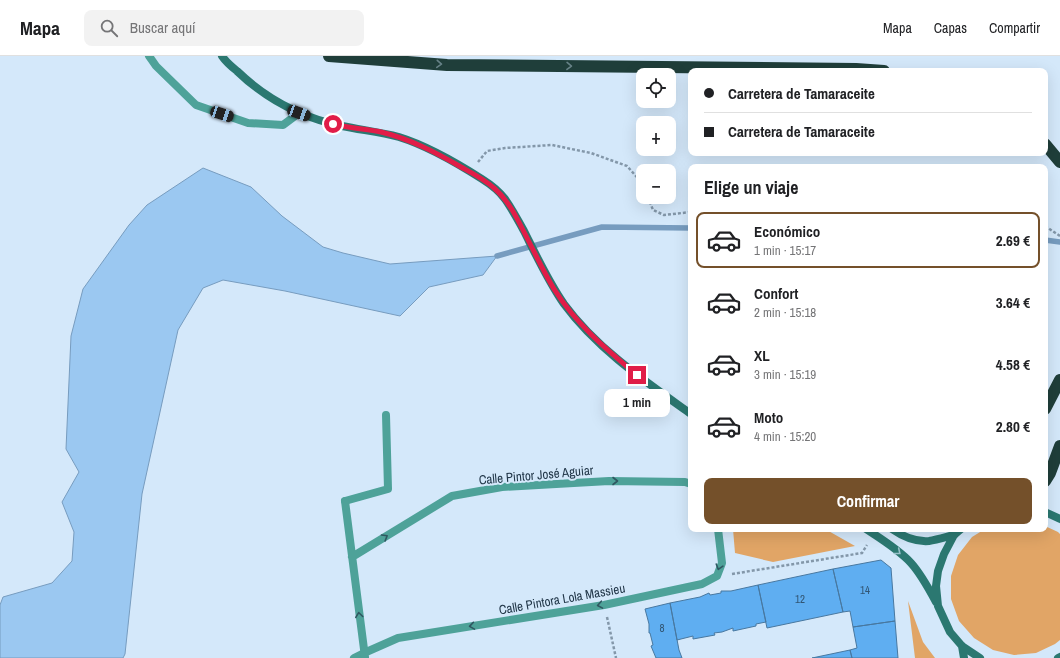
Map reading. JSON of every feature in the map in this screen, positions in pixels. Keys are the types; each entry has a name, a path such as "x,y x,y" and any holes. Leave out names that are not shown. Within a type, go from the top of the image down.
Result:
{"highway":[{"path":"330,56 447,65 754,68"},
{"path":"1048,148 1060,162"},
{"path":"1048,403 1060,380"},
{"path":"1048,476 1060,446"}],"main road":[{"path":"222,56 244,79 260,91 277,102 299,113 323,122 343,127 379,132 401,138 434,152 469,171 494,188 504,198 514,213 553,287 579,322 605,348 637,375 688,412"},
{"path":"1048,513 1060,519"},
{"path":"870,532 912,563 925,582 950,632 962,646 980,658"},
{"path":"896,532 921,541 928,541 954,535"},
{"path":"938,606 936,586 938,571 944,554 954,535 958,532"},
{"path":"962,646 964,658"}],"street":[{"path":"149,56 156,66 196,106 248,123 283,125 299,113"},
{"path":"365,656 345,501 388,489 386,415"},
{"name":"Calle Pintor José Aguiar","path":"352,557 452,496 502,487 609,481 688,483"},
{"path":"717,576 722,563 718,532"},
{"name":"Calle Pintora Lola Massieu","path":"354,658 365,656 398,638 604,605 702,584 717,576"}],"path":[{"path":"469,171 487,151 505,148 552,145 591,153 627,166 636,176"},
{"path":"651,204 653,210 664,215 688,212"},
{"path":"1048,228 1060,236"},
{"path":"717,576 862,553 874,535"},
{"path":"604,605 616,658"}],"shaded area":[{"path":"1048,527 1060,534 1060,640 1036,653 1014,655 993,650 974,638 959,621 951,599 951,576 958,555 972,537 980,532 1048,532"},
{"path":"733,532 830,532 855,546 773,562 735,553"},
{"path":"908,601 923,642 935,658 915,658"}],"water":[{"path":"203,168 251,187 282,216 323,247 343,253 390,264 497,256 483,275 429,287 400,316 285,291 223,280 203,288 178,330 142,494 125,654 123,658 0,658 0,605 3,597 52,583 72,561 74,532 62,502 79,472 66,449 71,336 83,289 129,225 147,205"}],"building":[{"path":"881,560 891,568 895,621 853,627 850,611 843,612 833,569"},
{"path":"833,569 843,612 767,628 758,585"},
{"path":"758,585 766,622 756,624 756,626 733,631 733,628 714,633 715,635 693,639 693,636 677,640 670,603 700,597 709,593 710,595 721,593 721,591 731,591"},
{"path":"670,603 679,650 682,658 656,658 651,646 653,645 649,633 649,624 645,609"},
{"path":"895,621 898,658 852,658 850,650 857,648 853,627"},
{"path":"850,650 852,658 812,658"}],"waterway":[{"path":"497,256 602,227 688,228"},
{"path":"1048,240 1060,242"}],"route":[{"path":"333,124 343,127 379,132 401,138 440,155 469,171 494,188 504,198 514,213 553,287 564,303 579,322 605,348 637,375"}]}
